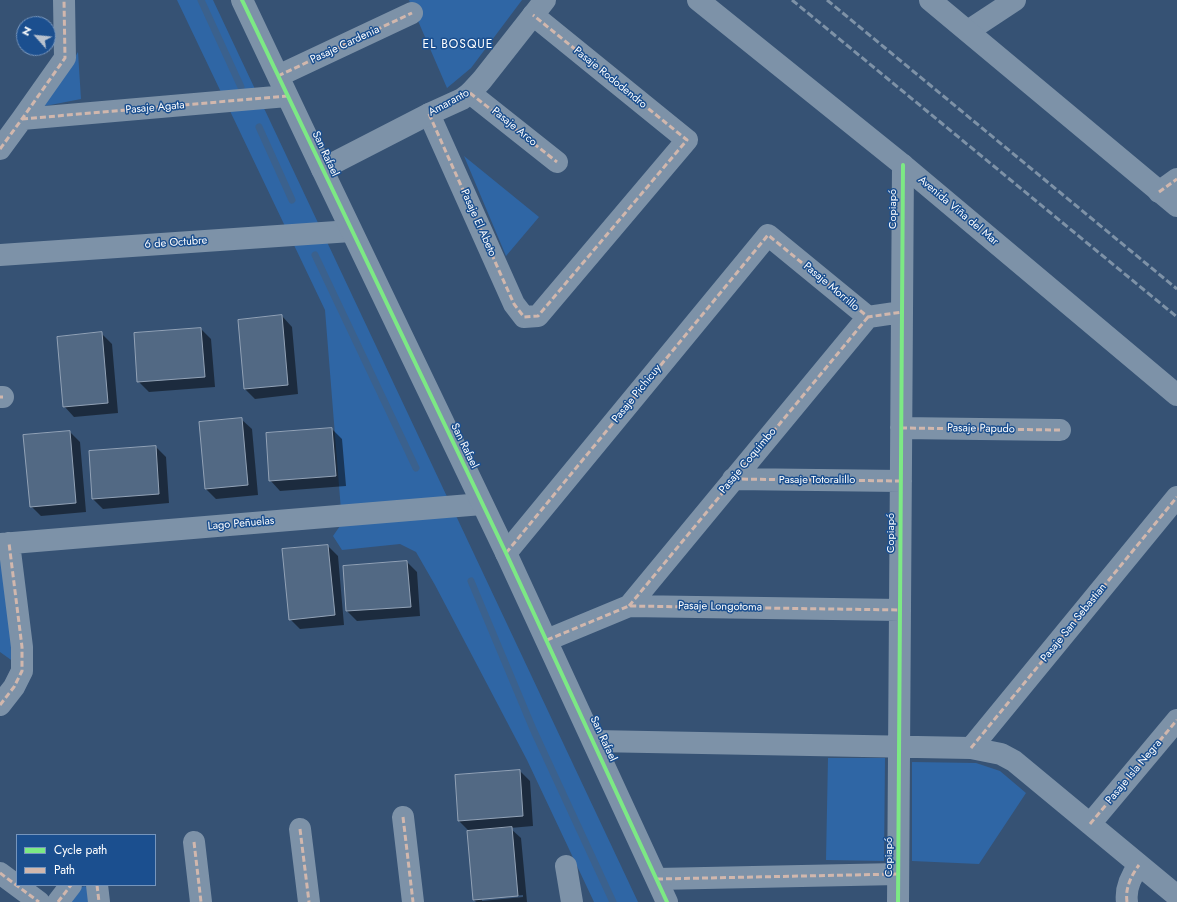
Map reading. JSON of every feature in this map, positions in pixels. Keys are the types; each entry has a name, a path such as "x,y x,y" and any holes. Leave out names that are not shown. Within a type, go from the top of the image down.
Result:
{"street":[{"path":"0,149 64,58 64,0"},
{"name":"San Rafael","path":"242,0 547,640 667,902"},
{"name":"Avenida Viña del Mar","path":"698,0 902,165 1177,395"},
{"path":"930,0 1177,206"},
{"path":"968,31 1015,0"},
{"name":"Amaranto","path":"322,169 462,98 470,92 482,80 539,5"},
{"name":"Pasaje Rododendro","path":"538,316 687,140 539,5"},
{"name":"Pasaje Cardenia","path":"278,76 412,13"},
{"name":"Pasaje Arco","path":"470,92 557,162"},
{"name":"Pasaje Agata","path":"22,119 287,96"},
{"name":"Pasaje El Abeto","path":"429,114 514,304 524,317 538,316"},
{"name":"Copiapó","path":"898,902 902,165"},
{"path":"1159,192 1177,179"},
{"name":"6 de Octubre","path":"0,255 351,230"},
{"name":"Pasaje Morrillo","path":"768,235 868,317 902,312"},
{"name":"Pasaje Pichicuy","path":"506,553 768,235"},
{"name":"Pasaje Coquimbo","path":"629,606 868,317"},
{"name":"Pasaje Papudo","path":"901,428 1060,430"},
{"name":"Pasaje Totoralillo","path":"733,479 901,481"},
{"name":"Pasaje San Sebastian","path":"971,748 1177,497"},
{"name":"Lago Peñuelas","path":"4,543 482,504"},
{"path":"0,705 14,687 22,672 22,647 4,543"},
{"name":"Pasaje Longotoma","path":"547,640 629,606 900,610"},
{"name":"Pasaje Isla Negra","path":"1090,824 1177,720"},
{"path":"594,741 971,748 1001,754 1014,761 1177,896"},
{"path":"403,817 413,902"},
{"path":"300,830 309,902"},
{"path":"194,842 201,902"},
{"path":"1127,902 1129,882 1138,865"},
{"path":"566,866 572,902"},
{"path":"0,873 16,885"},
{"path":"657,879 898,874"},
{"path":"17,886 39,902"},
{"path":"58,902 70,886"},
{"path":"97,886 99,902"}],"shaded area":[{"path":"177,0 213,0 638,902 594,902 527,760 435,585 416,552 400,544 342,550 333,536 342,523 325,310"},
{"path":"409,0 522,0 471,68 447,88"},
{"path":"78,52 81,99 40,107 59,84"},
{"path":"464,156 539,217 506,256"},
{"path":"0,551 14,662 0,652"},
{"path":"828,758 885,758 884,861 826,860"},
{"path":"912,762 976,763 1000,771 1026,793 979,864 912,861"},
{"path":"85,886 91,891 92,902 67,902 78,888"}],"building":[{"path":"282,315 288,385 244,389 238,320"},
{"path":"201,328 205,377 137,382 134,333"},
{"path":"102,332 108,403 63,407 57,337"},
{"path":"242,418 248,485 205,489 199,422"},
{"path":"332,428 336,476 269,481 266,433"},
{"path":"70,431 76,503 30,507 23,435"},
{"path":"156,446 159,494 92,499 89,451"},
{"path":"328,545 335,615 289,620 282,549"},
{"path":"407,561 411,607 346,611 343,566"},
{"path":"520,770 523,816 458,821 455,775"},
{"path":"512,827 518,896 473,900 467,831"}],"waterway":[{"path":"201,0 241,87"},
{"path":"259,127 292,200"},
{"path":"315,255 416,468"},
{"path":"471,581 533,729 613,902"}],"railway":[{"path":"792,0 1177,317"},
{"path":"827,0 1177,289"}],"marked path":[{"path":"0,149 65,58 64,0"},
{"path":"278,76 412,13"},
{"path":"429,114 514,304 524,317 538,316 687,140 533,15"},
{"path":"470,93 557,162"},
{"path":"22,119 287,96"},
{"path":"1159,192 1177,179"},
{"path":"506,553 768,235 868,317 902,312"},
{"path":"629,606 868,317"},
{"path":"901,428 1060,430"},
{"path":"733,479 901,481"},
{"path":"971,748 1177,497"},
{"path":"0,705 14,687 22,671 22,647 9,543"},
{"path":"547,640 629,606 900,610"},
{"path":"1090,824 1177,720"},
{"path":"403,817 413,902"},
{"path":"300,829 309,902"},
{"path":"194,842 201,902"},
{"path":"1127,902 1129,882 1139,865"},
{"path":"0,873 16,885"},
{"path":"657,879 898,874"},
{"path":"17,886 39,902"},
{"path":"58,902 70,886"},
{"path":"97,886 99,902"}],"cycle path":[{"path":"242,0 506,553 667,902"},
{"path":"898,902 903,165"}],"district":[{"name":"EL BOSQUE","path":"458,45"}]}
